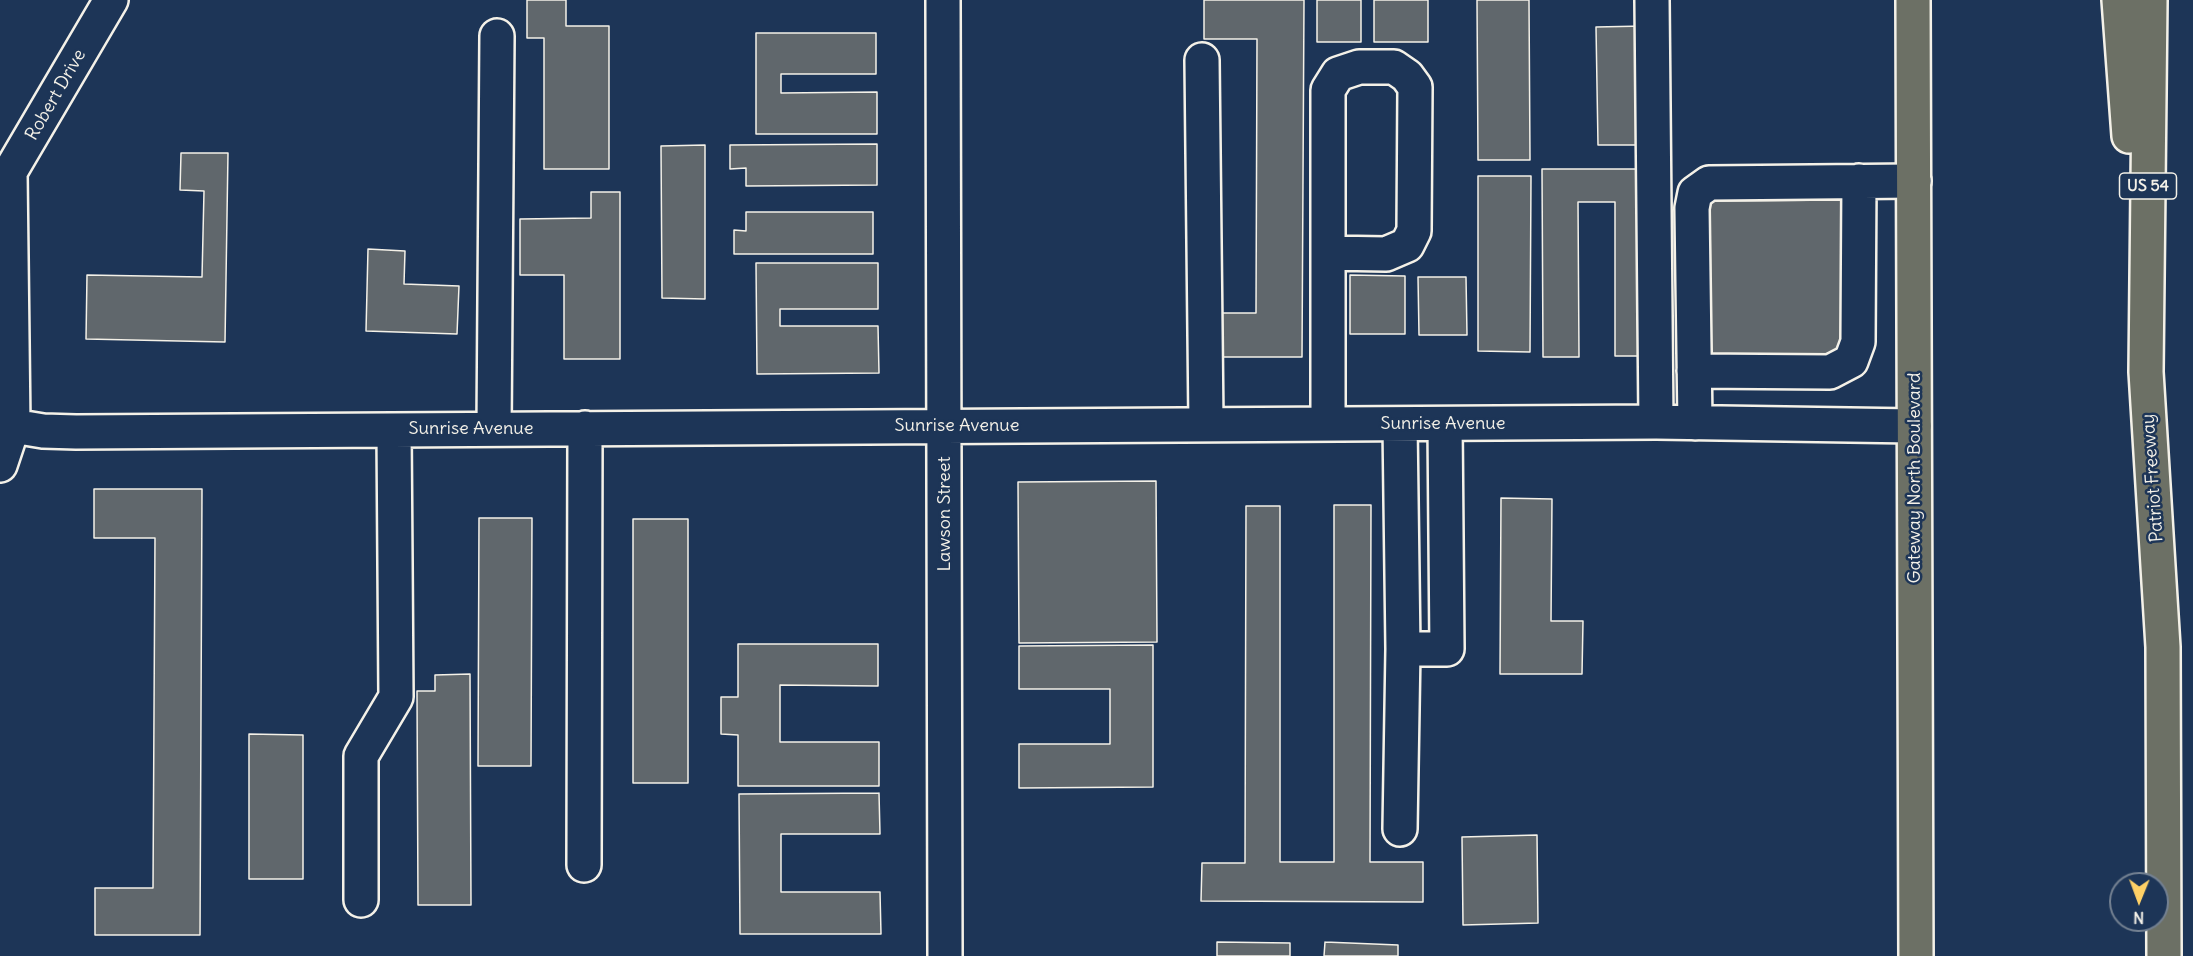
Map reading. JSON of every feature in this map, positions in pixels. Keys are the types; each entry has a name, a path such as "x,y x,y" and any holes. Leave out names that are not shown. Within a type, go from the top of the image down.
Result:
{"main road":[{"name":"Gateway North Boulevard","path":"1913,0 1916,956"},
{"path":"2120,0 2146,372"},
{"name":"Patriot Freeway","path":"2150,0 2146,372 2163,647 2164,956"}],"street":[{"name":"Robert Drive","path":"5,181 111,0"},
{"name":"Lawson Street","path":"943,0 945,956"},
{"path":"1652,0 1656,422"},
{"path":"494,429 497,36"},
{"path":"1202,60 1206,424"},
{"path":"1328,253 1386,254 1407,245 1414,231 1415,87 1407,76 1394,67 1359,67 1338,74 1328,90 1328,253 1328,424"},
{"path":"0,465 6,424 5,181"},
{"path":"1694,371 1830,372 1851,361 1858,342 1859,181"},
{"path":"1695,423 1692,208 1695,193 1709,183 1914,181"},
{"name":"Sunrise Avenue","path":"6,424 76,432 1656,422 1914,426"},
{"path":"1400,424 1403,649 1400,829"},
{"path":"1403,649 1447,650 1445,424"},
{"path":"584,865 585,428"},
{"path":"361,900 361,756 396,697 394,430"}],"building":[{"path":"527,0 566,0 566,26 609,26 609,169 544,169 544,38 527,38"},
{"path":"1204,0 1304,0 1302,357 1220,357 1220,313 1256,313 1257,39 1204,39"},
{"path":"1317,0 1361,0 1361,42 1317,42"},
{"path":"1374,0 1428,0 1428,42 1374,42"},
{"path":"1477,0 1529,0 1530,160 1478,160"},
{"path":"1644,26 1645,145 1598,145 1596,27"},
{"path":"756,33 876,33 876,74 781,74 781,93 877,92 877,134 756,134"},
{"path":"877,144 877,185 746,186 746,168 730,169 730,145"},
{"path":"705,145 705,299 662,298 661,146"},
{"path":"181,153 228,153 225,342 86,339 87,275 202,277 204,191 180,190"},
{"path":"1542,169 1650,169 1650,356 1615,356 1615,202 1578,202 1579,357 1543,357"},
{"path":"1478,176 1531,176 1530,352 1478,351"},
{"path":"591,192 620,192 620,359 564,359 564,275 520,275 520,219 591,218"},
{"path":"1842,200 1843,356 1711,356 1710,201"},
{"path":"746,212 873,212 873,254 734,254 734,230 746,231"},
{"path":"368,249 405,251 404,284 459,286 457,334 366,331"},
{"path":"756,263 878,263 878,309 780,309 780,326 878,326 879,373 757,374"},
{"path":"1350,275 1405,276 1405,334 1350,334"},
{"path":"1418,277 1466,277 1467,335 1419,335"},
{"path":"1156,481 1157,642 1019,643 1018,482"},
{"path":"94,489 202,489 200,935 95,935 95,888 153,888 155,538 94,538"},
{"path":"1501,498 1552,499 1551,621 1583,621 1582,674 1500,674"},
{"path":"1334,505 1371,505 1370,862 1423,862 1423,902 1201,901 1202,863 1245,863 1246,506 1280,506 1280,862 1334,862"},
{"path":"479,518 532,518 531,766 478,766"},
{"path":"633,519 688,519 688,783 633,783"},
{"path":"738,644 878,644 878,686 780,685 780,742 879,742 879,786 738,786 738,735 721,734 721,697 738,697"},
{"path":"1153,645 1153,787 1019,788 1019,744 1110,744 1110,689 1019,689 1019,646"},
{"path":"470,674 471,905 418,905 417,691 435,691 435,675"},
{"path":"249,734 303,735 303,879 249,879"},
{"path":"879,793 880,834 781,834 781,892 880,892 881,934 740,934 739,794"},
{"path":"1537,835 1538,923 1463,925 1462,837"},
{"path":"1217,942 1290,943 1290,956 1217,956"},
{"path":"1325,942 1398,945 1398,956 1324,956"}]}
